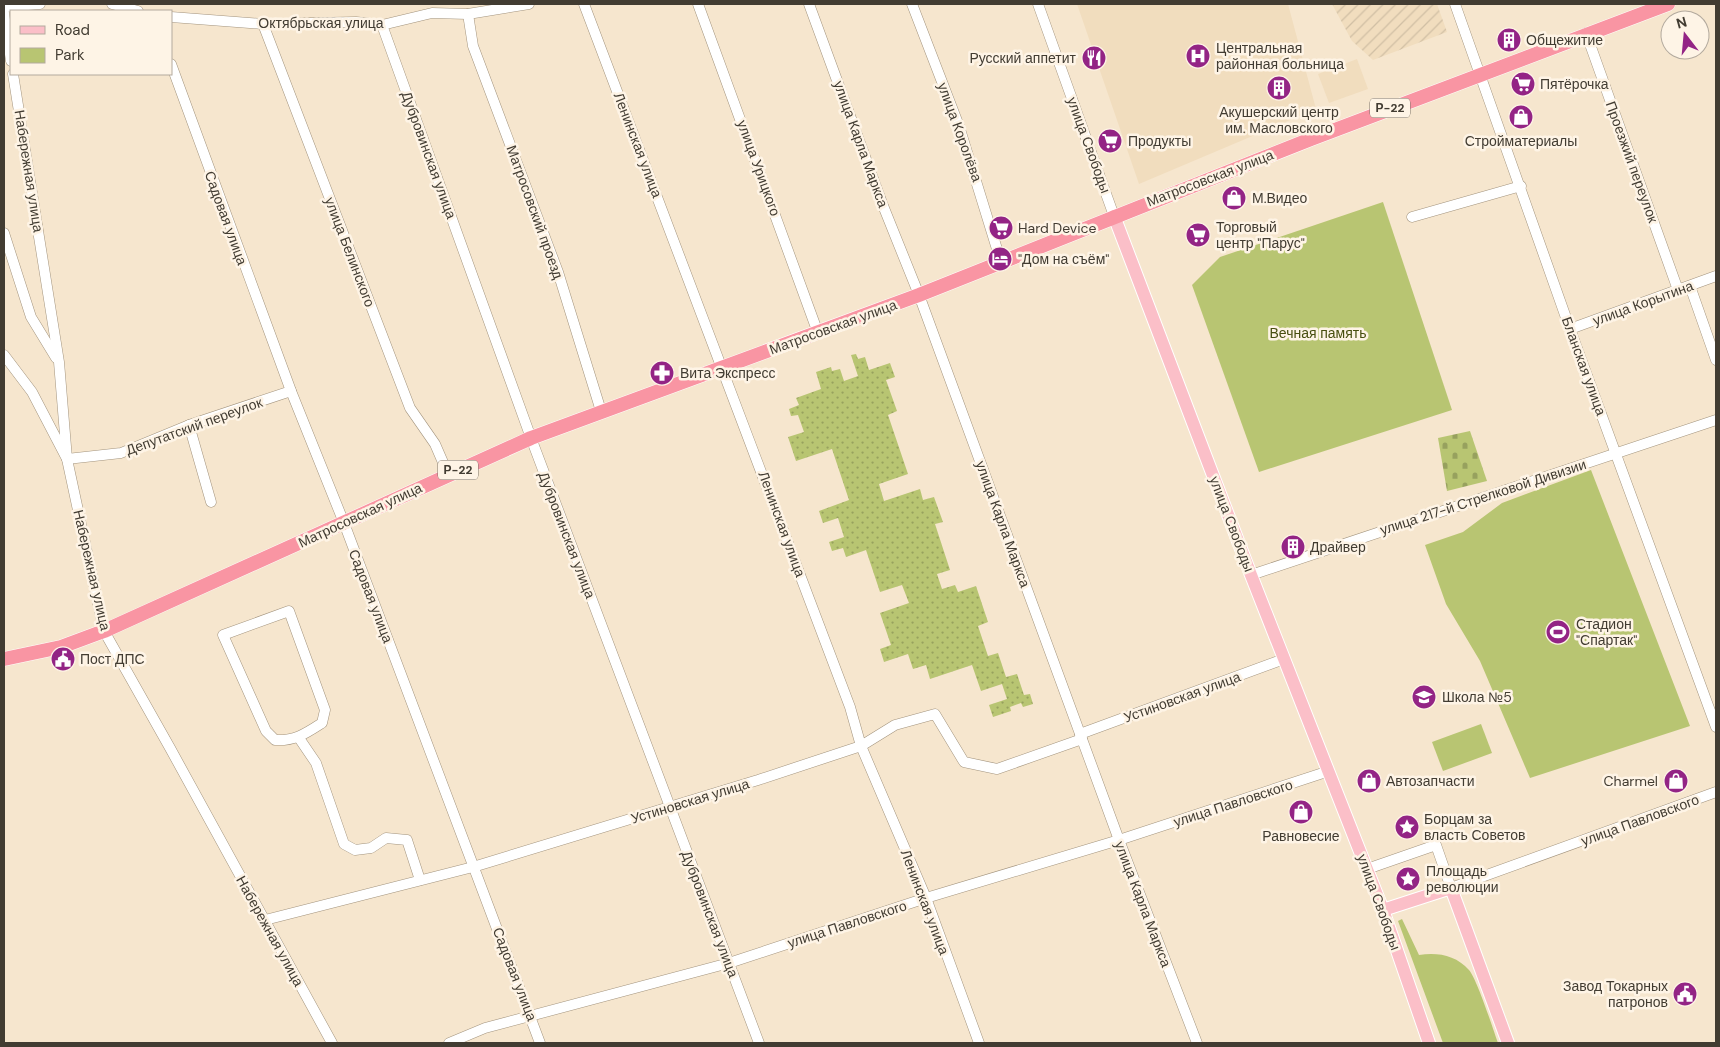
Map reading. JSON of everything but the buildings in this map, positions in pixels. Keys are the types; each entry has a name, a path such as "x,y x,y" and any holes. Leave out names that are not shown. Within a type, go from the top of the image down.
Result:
{"highway":[{"name":"Матросовская улица","path":"4,660 61,647 104,631 531,438 919,295 1114,216 1481,73 1668,4"}],"main road":[{"name":"улица Свободы","path":"1114,216 1251,575 1383,910 1429,1043"},
{"path":"1383,910 1451,888 1508,1043"}],"street":[{"path":"4,7 40,4"},
{"path":"112,4 134,10"},
{"name":"Октябрьская улица","path":"172,17 263,24 356,22 382,25 432,13 468,14 529,4"},
{"name":"Ленинская улица","path":"584,4 724,367 850,707 861,746 926,898 979,1043"},
{"name":"улица Урицкого","path":"698,4 743,121 818,333"},
{"name":"улица Карла Маркса","path":"809,4 882,203 919,295 1119,840 1197,1043"},
{"name":"улица Королёва","path":"912,4 959,126 1001,262"},
{"name":"улица Свободы","path":"1038,4 1114,216"},
{"name":"Бланская улица","path":"1455,4 1521,186 1570,329 1716,727"},
{"path":"4,13 10,54"},
{"name":"Матросовский проезд","path":"468,14 473,46 558,272 601,411"},
{"name":"улица Белинского","path":"263,24 410,408 435,444 448,474"},
{"name":"Дубровинская улица","path":"382,25 531,438 759,1043"},
{"name":"Проезжий переулок","path":"1586,33 1678,290"},
{"name":"Садовая улица","path":"172,67 291,392 344,523 540,1043"},
{"name":"Набережная улица","path":"13,75 59,362 67,459 104,631 332,1043"},
{"path":"1412,217 1521,186"},
{"path":"4,233 30,317 59,362"},
{"name":"улица Корытина","path":"1570,329 1716,276"},
{"path":"1690,286 1716,360"},
{"path":"4,354 32,392 67,459"},
{"name":"Депутатский переулок","path":"67,459 122,453 189,425 291,392"},
{"name":"улица 217-й Стрелковой Дивизии","path":"1251,575 1716,420"},
{"path":"189,425 211,502"},
{"path":"289,611 325,710 322,724 299,738 275,740 266,731 223,635 289,611"},
{"name":"Устиновская улица","path":"265,920 473,867 669,807 861,746 894,725 935,714 964,762 997,769 1284,659"},
{"path":"299,738 316,763 344,844 355,850 371,848 386,838 407,840 420,880"},
{"name":"улица Павловского","path":"449,1043 485,1028 729,962 926,898 1119,840 1329,771"},
{"name":"улица Павловского","path":"1451,888 1716,792"},
{"path":"1367,869 1436,845 1451,888"}],"shaded area":[{"name":"Центральная районная больница","path":"1077,4 1288,4 1316,109 1139,184"},
{"path":"1332,4 1437,4 1447,32 1373,60 1352,41"},
{"path":"1357,59 1368,89 1329,103 1318,74"}],"green space":[{"name":"Вечная память","path":"1383,202 1452,410 1259,472 1192,285 1220,257"},
{"path":"856,354 858,359 865,357 869,370 890,363 895,377 886,380 897,411 888,415 908,474 879,484 884,501 920,489 923,500 934,497 943,522 935,524 950,570 937,574 942,589 955,585 958,592 976,586 988,622 978,626 988,656 998,653 1006,677 1017,674 1024,695 1030,694 1033,704 1023,707 1021,703 1010,707 1011,711 993,717 989,705 1007,699 1002,684 981,691 972,665 930,679 926,665 913,669 908,654 884,662 880,649 891,645 880,613 909,603 902,585 880,592 866,550 846,557 843,548 832,551 829,542 844,537 838,518 823,523 819,511 849,500 832,449 796,461 788,437 804,432 798,415 791,416 789,409 799,405 796,398 821,389 816,372 831,367 832,371 840,369 844,381 858,376 851,355"},
{"path":"1470,431 1487,481 1447,491 1438,438"},
{"name":"Стадион \"Спартак\"","path":"1591,470 1690,726 1530,778 1480,661 1446,604 1425,545 1463,532 1502,503"},
{"path":"1481,724 1492,753 1443,771 1432,742"},
{"path":"1402,919 1419,955 1439,954 1446,956 1458,961 1469,970 1480,993 1498,1043 1443,1043 1398,921"}],"place":[{"name":"Общежитие","path":"1509,40"},
{"name":"Центральная районная больница","path":"1198,56"},
{"name":"Русский аппетит","path":"1094,58"},
{"name":"Пятёрочка","path":"1523,84"},
{"name":"Акушерский центр им. Масловского","path":"1279,88"},
{"name":"Стройматериалы","path":"1521,117"},
{"name":"Продукты","path":"1110,141"},
{"name":"М.Видео","path":"1234,198"},
{"name":"Hard Device","path":"1001,228"},
{"name":"Торговый центр \"Парус\"","path":"1198,235"},
{"name":"\"Дом на съём\"","path":"1000,259"},
{"name":"Вита Экспресс","path":"662,373"},
{"name":"Драйвер","path":"1293,547"},
{"name":"Стадион \"Спартак\"","path":"1558,632"},
{"name":"Пост ДПС","path":"63,659"},
{"name":"Школа №5","path":"1424,697"},
{"name":"Автозапчасти","path":"1369,781"},
{"name":"Charmel","path":"1676,781"},
{"name":"Равновесие","path":"1301,812"},
{"name":"Борцам за власть Советов","path":"1407,827"},
{"name":"Площадь революции","path":"1408,879"},
{"name":"Завод Токарных патронов","path":"1685,994"}]}
